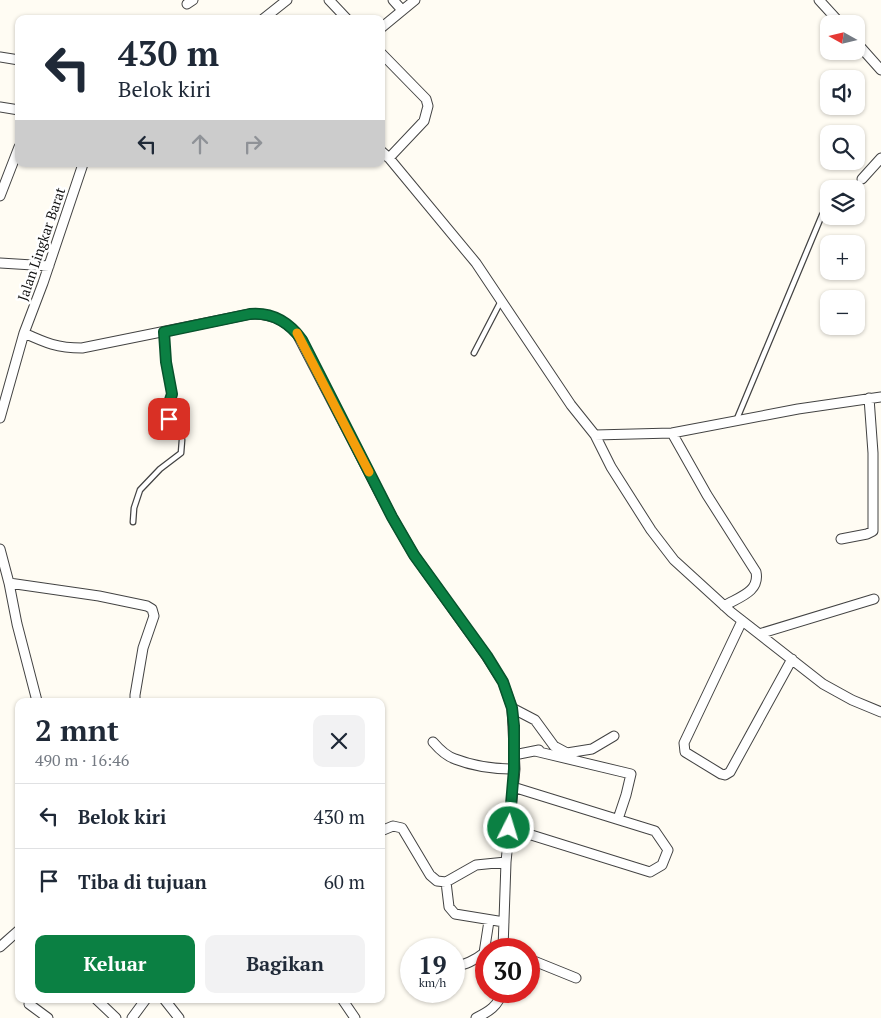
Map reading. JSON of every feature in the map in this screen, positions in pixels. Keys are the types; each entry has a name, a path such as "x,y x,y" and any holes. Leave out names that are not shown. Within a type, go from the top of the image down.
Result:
{"street":[{"path":"329,0 343,15"},
{"path":"393,0 402,10"},
{"path":"385,25 415,0"},
{"path":"820,0 833,15"},
{"path":"267,15 283,1"},
{"path":"865,52 881,70"},
{"path":"0,57 15,59"},
{"path":"385,58 426,99 428,106 424,120 389,158"},
{"path":"0,106 15,109"},
{"path":"385,154 476,263 571,405 595,435 611,467 650,530 674,560 742,621 823,684 852,700 881,712"},
{"path":"0,196 15,157"},
{"path":"862,179 881,158"},
{"name":"Jalan Lingkar Barat","path":"0,418 24,333 49,266 82,167"},
{"path":"0,263 49,266"},
{"path":"24,333 50,345 82,348 261,313 272,315 296,332 302,340 392,517 414,555 487,656 503,682 512,708 514,769 506,862 504,938"},
{"path":"595,435 672,433 798,409 881,397"},
{"path":"841,539 873,531 873,453 869,398"},
{"path":"672,433 707,496 756,572 756,585 724,606"},
{"path":"0,548 36,698"},
{"path":"9,583 99,596 147,606 152,610 154,616 143,648 135,698"},
{"path":"759,634 874,599"},
{"path":"742,621 684,743 685,752 721,774 725,775 730,772 792,659"},
{"path":"512,708 527,714 535,720 554,746 562,751 575,753 592,748 614,736"},
{"path":"433,742 445,754 455,759 492,768 514,769"},
{"path":"514,755 554,746"},
{"path":"535,751 631,774 618,819"},
{"path":"509,828 650,872 662,865 668,850 655,830 513,788"},
{"path":"385,829 394,826 402,828 430,875 437,881 446,882 476,865 506,862"},
{"path":"446,882 449,907 455,914 504,922"},
{"path":"465,964 484,953 489,920"},
{"path":"0,947 15,934"},
{"path":"540,963 576,978"},
{"path":"100,1003 116,1018"},
{"path":"132,1018 143,1003"},
{"path":"167,1003 179,1018"},
{"path":"345,1003 355,1018"},
{"path":"476,1018 497,1003"},
{"path":"29,1004 48,1018"}],"lane":[{"path":"736,422 820,220"},
{"path":"474,353 500,301"},
{"path":"133,522 134,508 140,490 160,469 181,453 182,447 180,430 169,419 166,412 172,394 166,362 164,332"}],"slow traffic":[{"path":"297,333 369,472"}],"route":[{"path":"169,419 166,412 172,394 166,362 164,332 261,313 272,315 296,332 302,340 392,517 414,555 487,656 503,682 512,708 514,726 514,769 509,828"}]}
